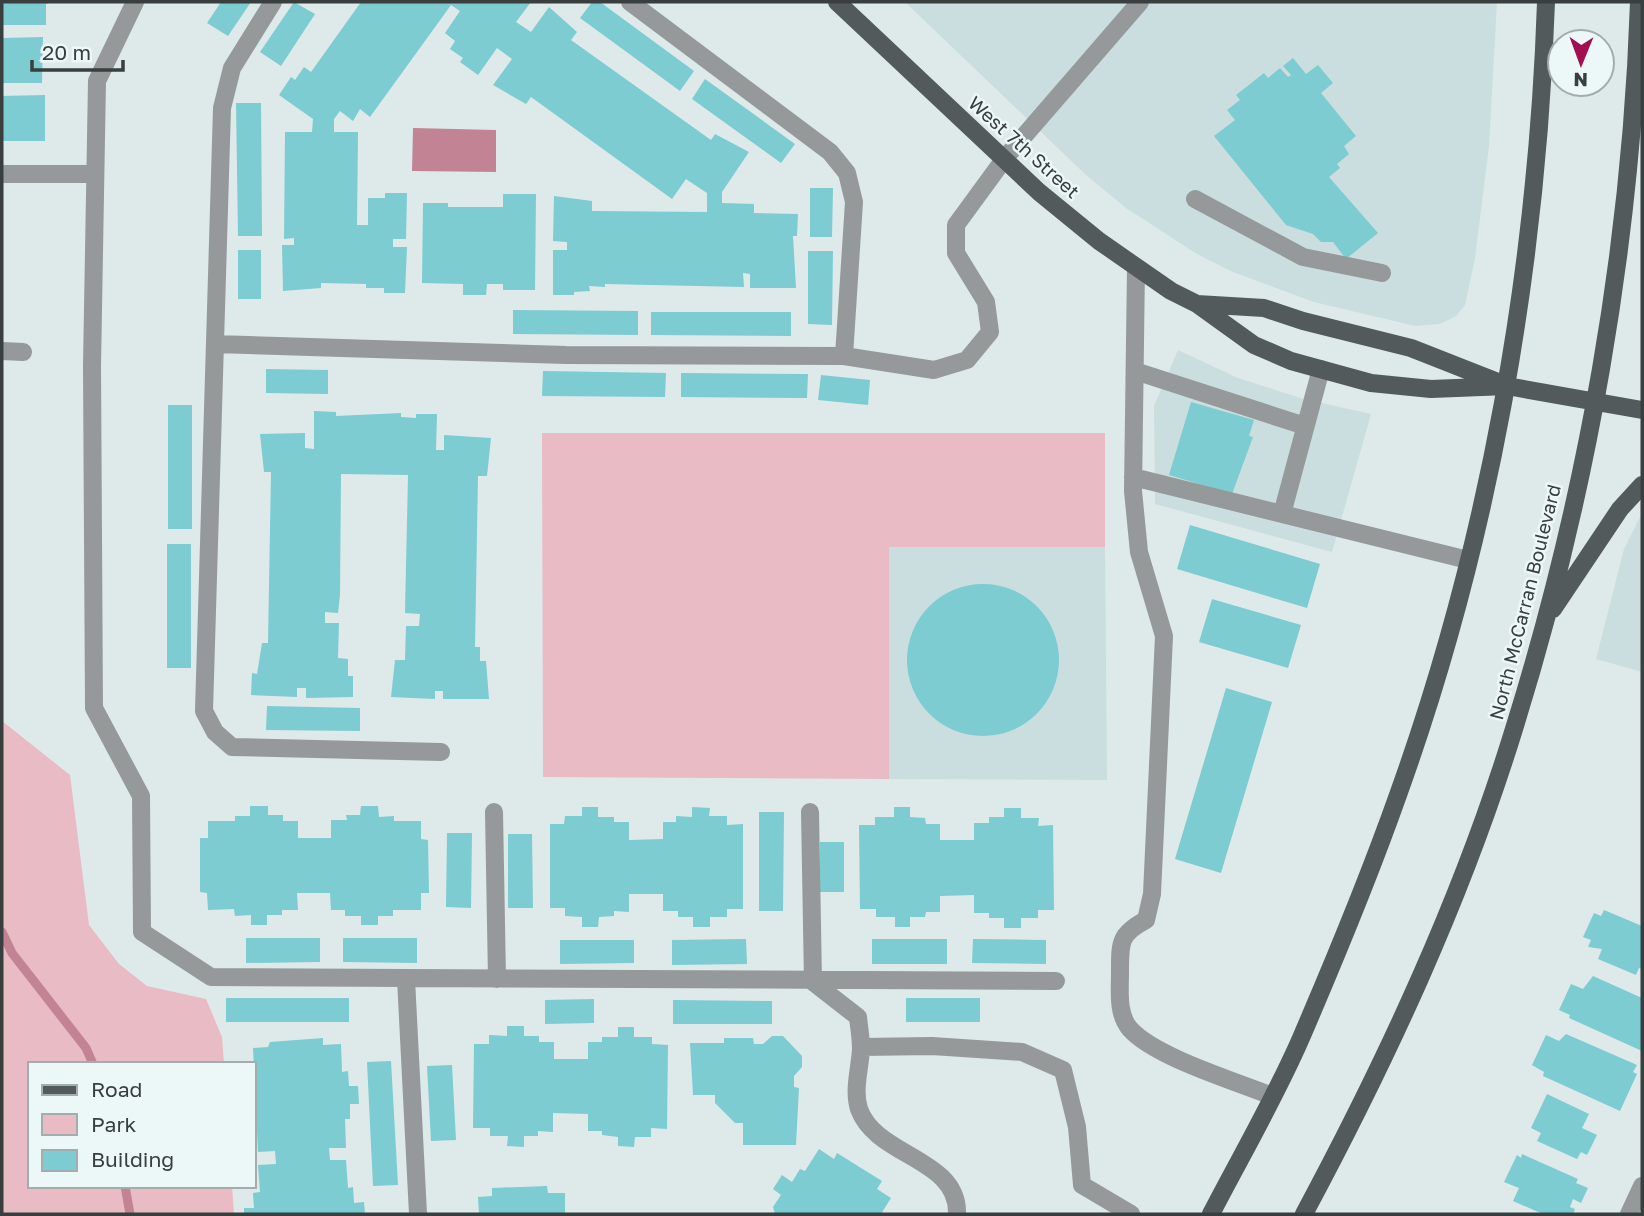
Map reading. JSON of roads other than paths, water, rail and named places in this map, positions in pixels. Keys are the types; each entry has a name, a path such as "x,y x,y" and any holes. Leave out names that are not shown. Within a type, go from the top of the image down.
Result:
{"main road":[{"name":"West 7th Street","path":"837,2 1098,242 1197,304 1254,345 1291,361 1371,383 1434,389 1507,386 1642,410"},
{"path":"1211,1214 1300,1040 1398,796 1436,678 1468,560 1507,386 1529,227 1546,2"},
{"name":"North McCarran Boulevard","path":"1304,1214 1355,1119 1424,970 1474,844 1514,731 1545,621 1594,401 1630,172 1639,2"},
{"name":"West 7th Street","path":"1197,304 1264,308 1303,321 1391,341 1436,356 1507,386"},
{"path":"1545,621 1620,509 1642,485"}],"street":[{"path":"135,2 97,80 92,366 94,708 141,796 142,932 211,977 813,982 1056,981"},
{"path":"273,2 232,68 222,108 204,711 215,732 232,747 441,752"},
{"path":"630,2 830,152 846,173 854,202 844,356"},
{"path":"215,344 566,355 844,356 934,370 967,360 990,332 986,302 956,253 956,225 1004,158 1140,2"},
{"path":"2,174 95,174"},
{"path":"1195,199 1303,257 1382,273"},
{"path":"1136,267 1133,477 1139,552 1164,636 1152,894 1146,920 1127,930 1120,947 1121,1009 1130,1029 1158,1050 1272,1096"},
{"path":"2,351 23,352"},
{"path":"1282,514 1321,369"},
{"path":"1135,371 1305,426"},
{"path":"1133,477 1468,560"},
{"path":"494,811 497,979"},
{"path":"810,811 813,982"},
{"path":"406,979 418,1214"},
{"path":"813,982 858,1017 861,1047 857,1092 859,1108 872,1132 946,1180 955,1192 957,1214"},
{"path":"861,1047 932,1046 1022,1052 1063,1070 1077,1127 1082,1185 1131,1214"},
{"path":"1629,1214 1642,1186"}],"waterway":[{"path":"2,932 12,953 86,1048 92,1062"},
{"path":"125,1188 130,1214"}]}
